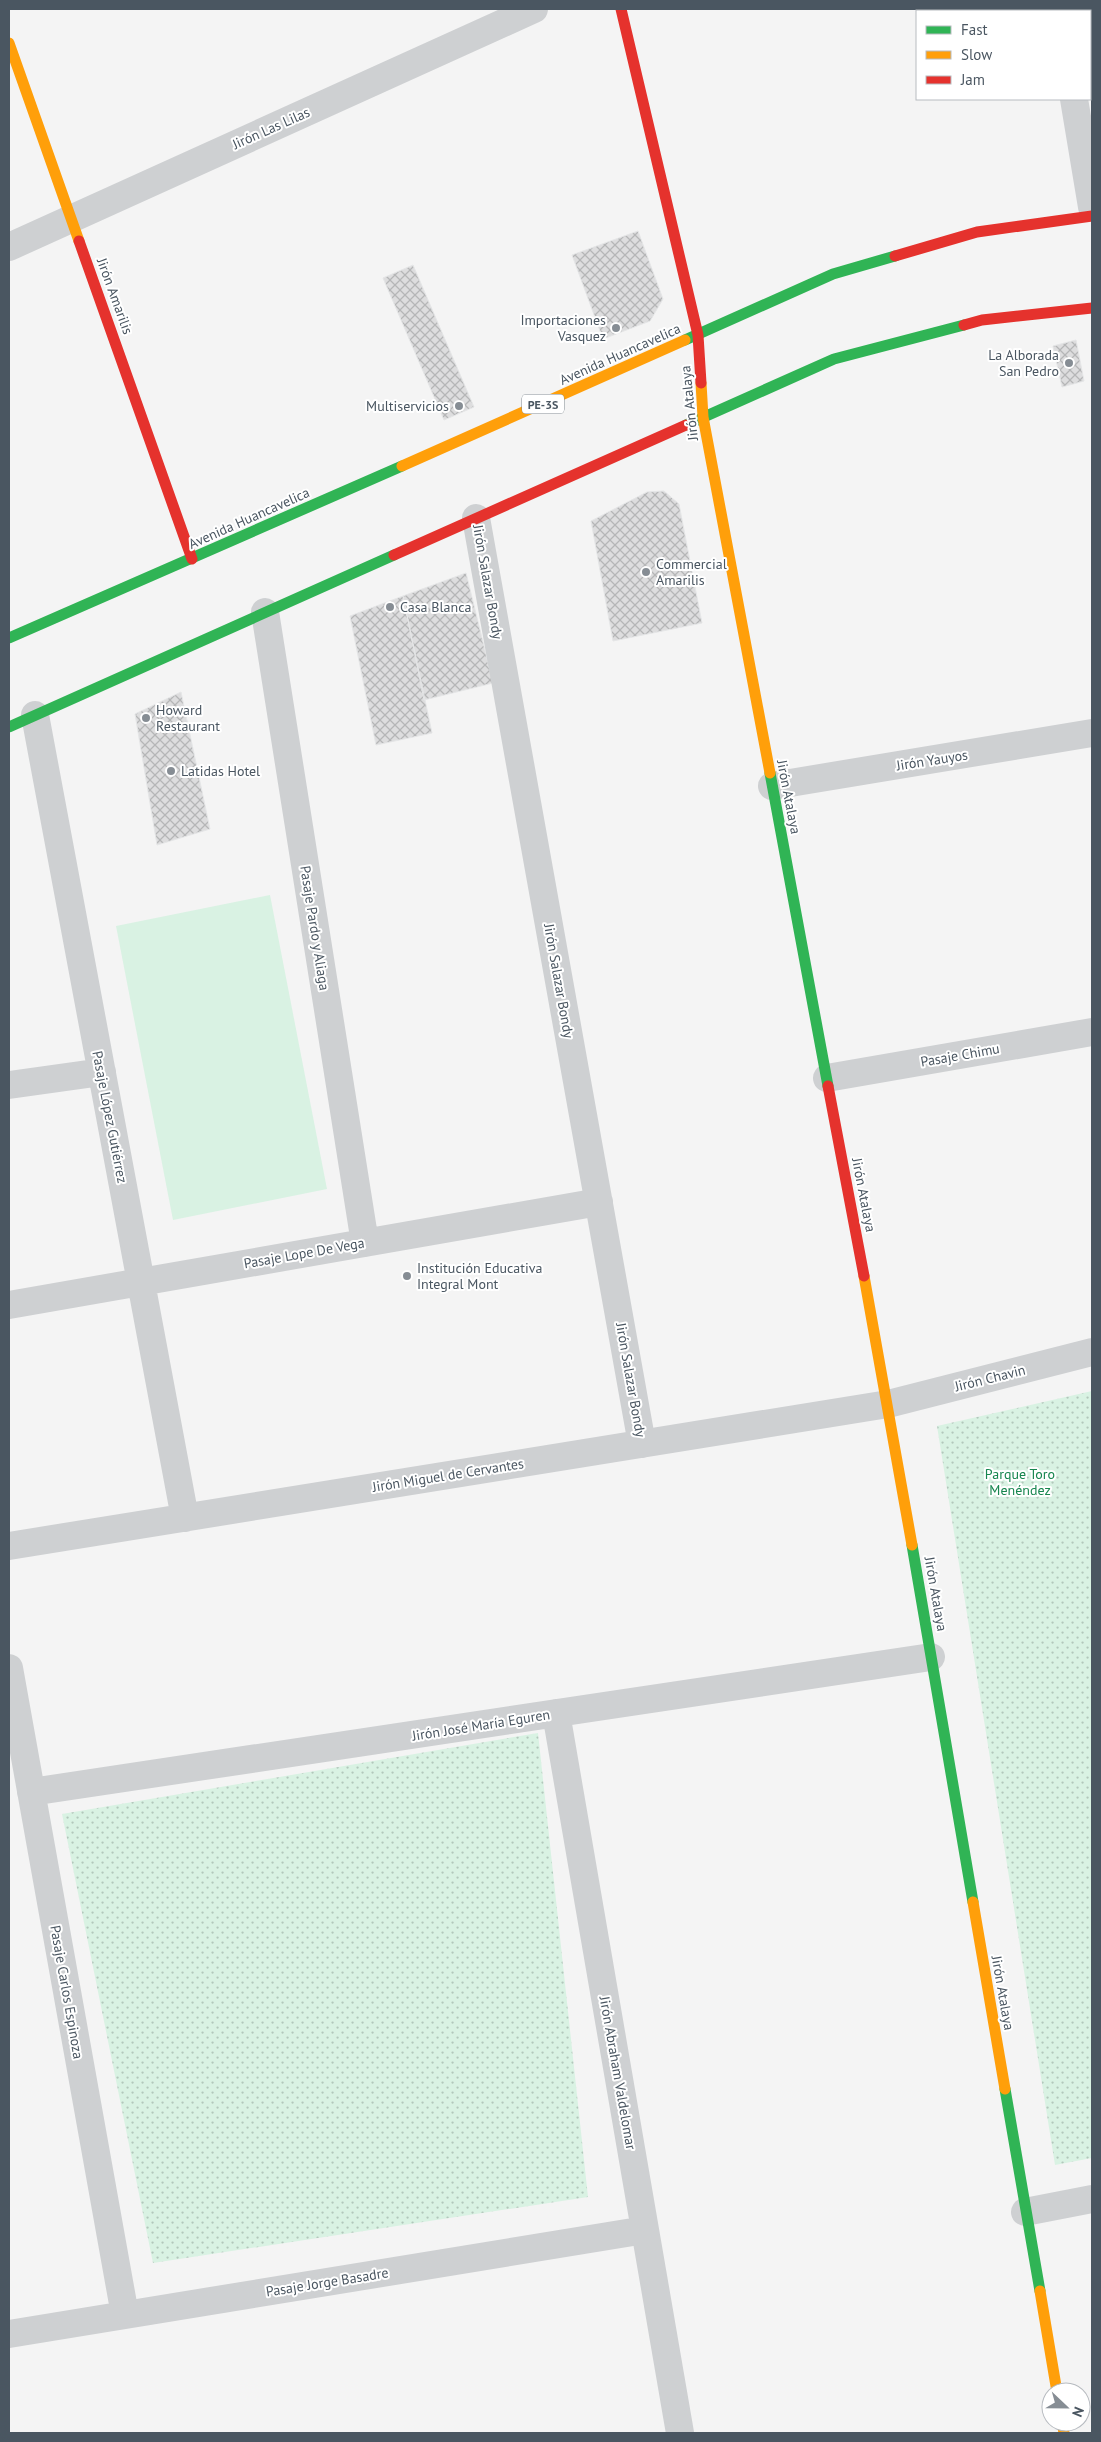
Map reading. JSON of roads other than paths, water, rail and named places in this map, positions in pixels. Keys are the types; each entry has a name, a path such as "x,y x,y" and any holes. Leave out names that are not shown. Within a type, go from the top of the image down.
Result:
{"main road":[{"name":"Jirón Atalaya","path":"620,9 698,335 703,417 888,1404 1055,2382"},
{"name":"Jirón Amarilis","path":"9,44 192,559"},
{"name":"Avenida Huancavelica","path":"9,638 192,559 833,274 977,232 1092,216"},
{"path":"9,727 834,359 982,320 1092,308"}],"street":[{"name":"Jirón Las Lilas","path":"9,247 534,9"},
{"path":"1074,100 1092,207"},
{"name":"Jirón Salazar Bondy","path":"476,518 642,1444"},
{"name":"Pasaje Pardo y Aliaga","path":"264,612 365,1243"},
{"name":"Pasaje López Gutiérrez","path":"35,715 185,1518"},
{"name":"Jirón Yauyos","path":"772,786 1092,733"},
{"name":"Pasaje Chimu","path":"827,1078 1092,1032"},
{"path":"9,1085 102,1072"},
{"name":"Pasaje Lope De Vega","path":"9,1305 599,1202"},
{"name":"Jirón Chavin","path":"888,1404 1092,1352"},
{"name":"Jirón Miguel de Cervantes","path":"9,1546 888,1404"},
{"name":"Jirón José María Eguren","path":"31,1792 931,1657"},
{"name":"Pasaje Carlos Espinoza","path":"9,1668 125,2315"},
{"name":"Jirón Abraham Valdelomar","path":"556,1713 680,2433"},
{"path":"1025,2212 1092,2200"},
{"name":"Pasaje Jorge Basadre","path":"9,2334 645,2230"}],"place":[{"name":"Importaciones Vasquez","path":"616,328"},
{"name":"La Alborada San Pedro","path":"1069,363"},
{"name":"Multiservicios","path":"459,406"},
{"name":"Commercial Amarilis","path":"646,572"},
{"name":"Casa Blanca","path":"390,607"},
{"name":"Howard Restaurant","path":"146,718"},
{"name":"Latidas Hotel","path":"171,771"},
{"name":"Institución Educativa Integral Mont","path":"407,1276"}],"park label":[{"name":"Parque Toro Menéndez","path":"1020,1482"}]}
